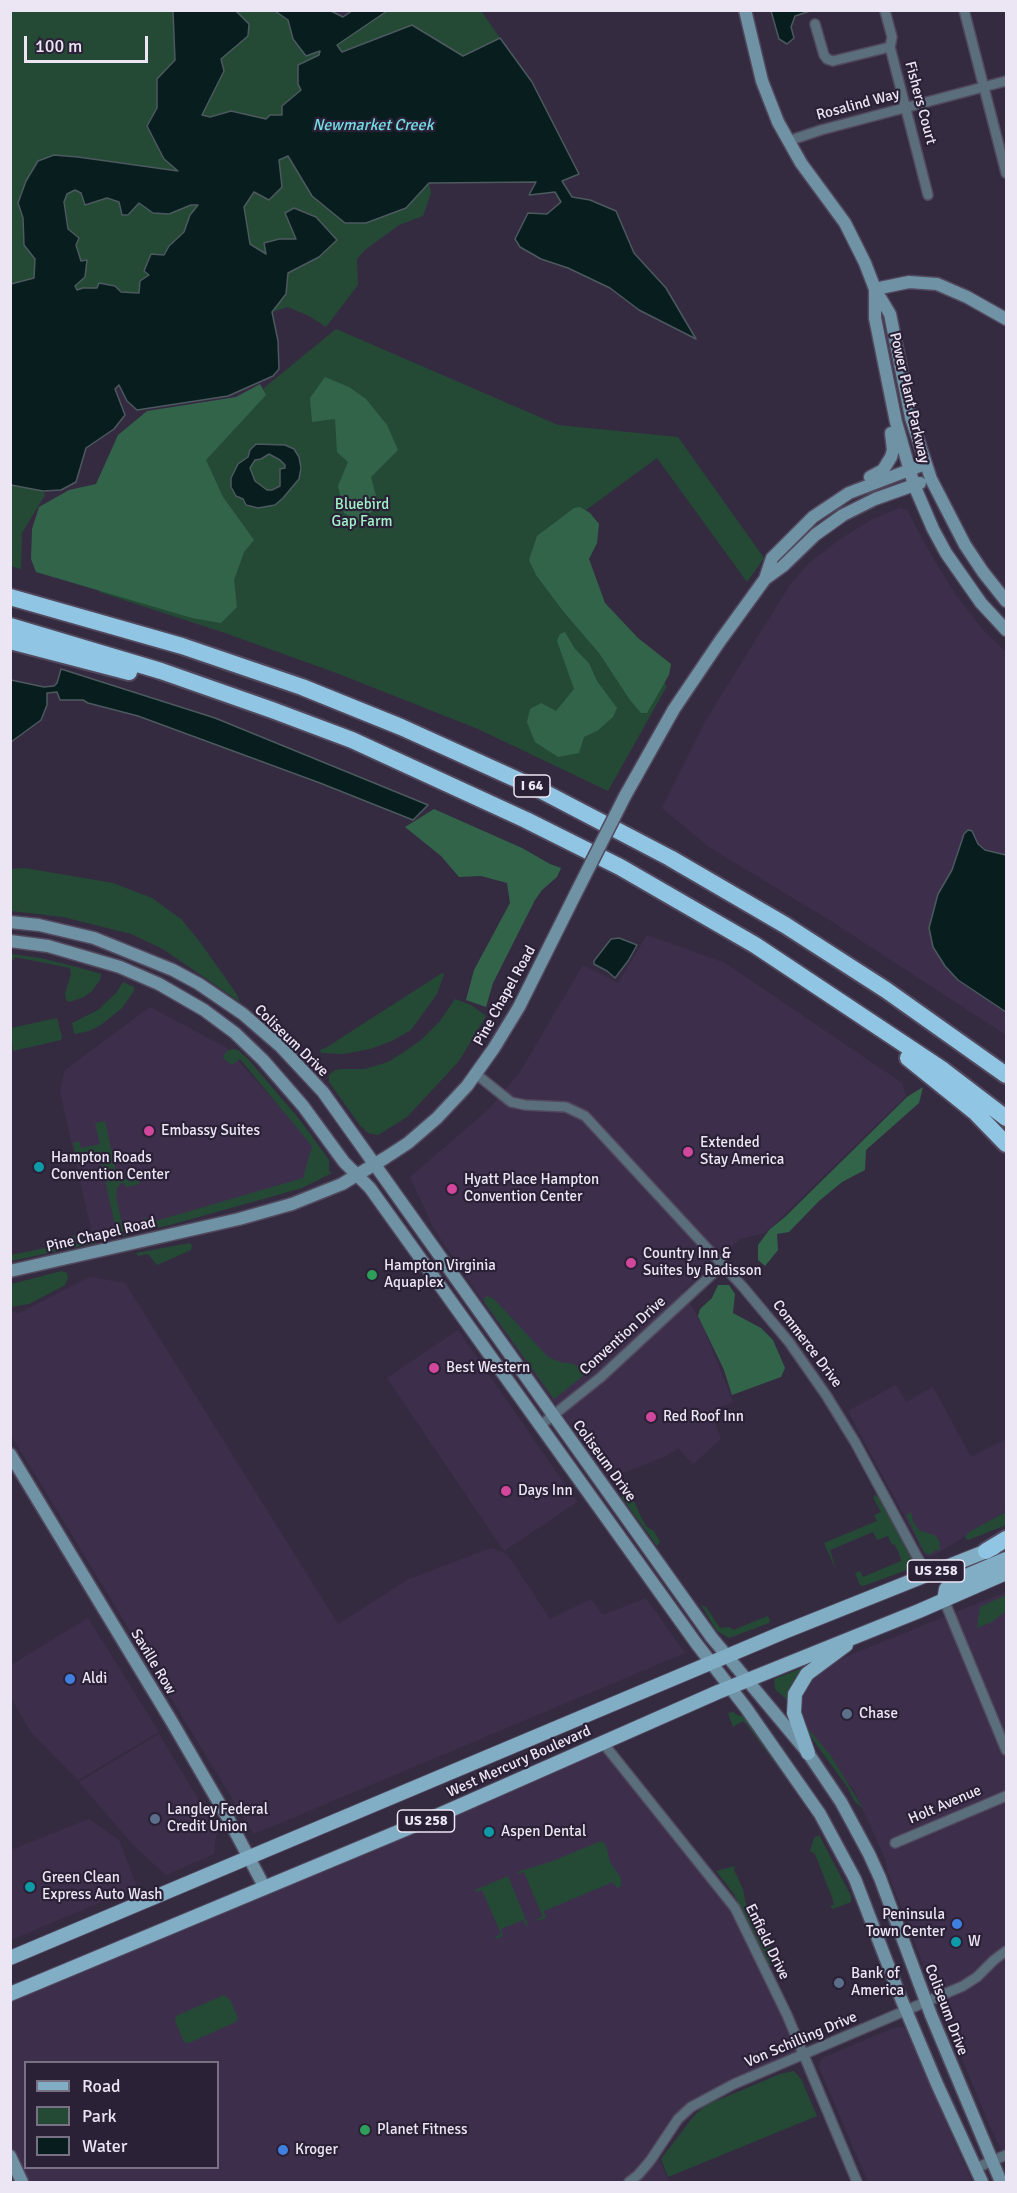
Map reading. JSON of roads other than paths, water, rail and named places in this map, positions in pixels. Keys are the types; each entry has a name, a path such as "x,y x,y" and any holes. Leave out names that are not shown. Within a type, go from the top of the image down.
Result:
{"highway":[{"name":"I 64","path":"10,597 182,646 302,687 401,727 540,790 670,858 785,925 886,990 1006,1075"},
{"name":"I 64","path":"10,626 161,671 352,740 526,820 620,867 755,945 839,999 942,1070 1006,1118"},
{"path":"10,641 272,710"},
{"path":"839,999 975,1112 1006,1144"},
{"path":"986,1551 1006,1541"}],"main road":[{"name":"West Mercury Boulevard","path":"10,1958 726,1656 986,1551"},
{"path":"944,1600 946,1589 952,1582 1006,1559"},
{"name":"West Mercury Boulevard","path":"10,1995 440,1815 746,1680 1006,1573"},
{"path":"808,1753 794,1713 797,1687 813,1668 862,1633"}],"street":[{"name":"Power Plant Parkway","path":"745,10 762,81 788,141 811,178 845,223 865,262 875,288 890,314 911,418 931,479 965,545 988,580 1006,601"},
{"path":"964,10 1006,173"},
{"path":"885,11 892,37 890,47"},
{"name":"Fishers Court","path":"815,24 824,55 833,61 890,47 928,195"},
{"name":"Rosalind Way","path":"788,141 821,130 1006,81"},
{"path":"875,288 909,282 937,285 967,297 1006,319"},
{"name":"Power Plant Parkway","path":"875,288 875,318 900,443 914,485 946,553 981,603 1006,630"},
{"path":"830,505 846,488 883,470 891,457 892,441 884,393 886,373"},
{"name":"Pine Chapel Road","path":"10,1272 277,1209 316,1196 374,1166 425,1129 447,1108 476,1074 519,1007 625,796 695,677 765,579 772,558 813,517 849,493 925,464"},
{"name":"Pine Chapel Road","path":"765,579 783,566 822,529 843,515 875,499 931,479"},
{"name":"Coliseum Drive","path":"10,922 68,931 110,943 173,970 218,997 267,1034 323,1092 726,1656 808,1753 841,1802 869,1854 926,2003 1000,2182"},
{"name":"Coliseum Drive","path":"10,941 67,951 120,967 159,984 204,1010 225,1025 264,1060 303,1106 341,1158 370,1188 803,1788 855,1879 906,2011 982,2182"},
{"name":"Commerce Drive","path":"476,1074 511,1102 566,1107 585,1116 723,1265 789,1342 826,1395 855,1442 927,1575"},
{"name":"Convention Drive","path":"541,1425 601,1377 723,1265"},
{"name":"Saville Row","path":"10,1455 172,1722 265,1888"},
{"path":"944,1600 1006,1750"},
{"name":"Enfield Drive","path":"603,1743 735,1908 787,2015 857,2182"},
{"name":"Holt Avenue","path":"895,1843 1006,1796"},
{"name":"Von Schilling Drive","path":"629,2182 650,2161 678,2119 691,2107 713,2094 971,1982 1006,1951"},
{"path":"976,2169 1006,2155"},
{"path":"10,2156 22,2182"}],"water":[{"path":"771,10 810,11 795,16 791,27 794,38 787,44 779,39"},
{"name":"Newmarket Creek","path":"173,11 236,11 249,24 248,36 221,59 224,71 202,115 210,117 231,111 266,119 270,115 282,115 282,106 301,90 298,84 298,65 319,55 320,51 306,56 293,39 288,20 275,11 331,11 343,17 352,11 387,11 337,45 342,52 412,25 463,56 500,38 532,82 579,174 562,181 572,197 590,200 616,211 634,253 666,288 696,339 639,310 610,288 568,268 541,259 520,247 515,239 528,213 547,214 561,202 555,192 529,195 536,182 429,183 406,208 366,223 345,223 312,196 288,156 279,160 282,187 269,200 254,192 244,207 250,244 266,254 264,243 279,239 296,239 285,213 294,208 316,217 337,240 319,257 288,273 286,294 272,312 278,341 279,369 273,376 228,396 137,410 127,401 119,385 115,389 125,415 114,429 86,448 76,482 61,490 43,491 11,485 11,284 34,278 35,259 24,245 23,218 18,203 26,181 38,161 54,155 178,171 164,159 147,126 157,108 157,79 175,60","holes":["75,190 81,193 85,205 107,198 119,202 122,215 128,215 139,203 153,213 169,214 191,205 198,205 190,215 184,232 169,246 164,255 151,254 144,271 149,275 140,281 139,293 121,292 115,286 99,283 97,288 77,290 75,286 85,277 87,260 81,261 76,245 79,238 68,229 64,202 67,194"]},
{"path":"256,444 285,445 294,449 299,457 301,468 299,479 275,505 258,508 246,505 243,499 236,496 231,487 231,478 238,464 248,457 250,450","holes":["269,454 285,465 285,468 280,469 280,486 267,490 255,481 250,468 255,460"]},
{"path":"61,669 215,718 428,805 413,820 138,716 83,700 60,700 57,692 47,693 47,705 41,720 11,742 11,680 44,687 54,686"},
{"path":"968,830 972,831 978,844 985,850 1006,855 1006,1012 958,980 945,966 933,947 929,928 938,894 952,870 964,834"},
{"path":"619,938 637,945 615,978 594,964 594,961 611,939"}],"place":[{"name":"Embassy Suites","path":"149,1131"},
{"name":"Extended Stay America","path":"688,1152"},
{"name":"Hampton Roads Convention Center","path":"39,1167"},
{"name":"Hyatt Place Hampton Convention Center","path":"452,1189"},
{"name":"Country Inn & Suites by Radisson","path":"631,1263"},
{"name":"Hampton Virginia Aquaplex","path":"372,1275"},
{"name":"Best Western","path":"434,1368"},
{"name":"Red Roof Inn","path":"651,1417"},
{"name":"Days Inn","path":"506,1491"},
{"name":"Aldi","path":"70,1679"},
{"name":"Chase","path":"847,1714"},
{"name":"Langley Federal Credit Union","path":"155,1819"},
{"name":"Aspen Dental","path":"489,1832"},
{"name":"Green Clean Express Auto Wash","path":"30,1887"},
{"name":"Peninsula Town Center","path":"957,1924"},
{"name":"W","path":"956,1942"},
{"name":"Bank of America","path":"839,1983"},
{"name":"Planet Fitness","path":"365,2130"},
{"name":"Kroger","path":"283,2150"}],"park label":[{"name":"Bluebird Gap Farm","path":"362,514"}]}
